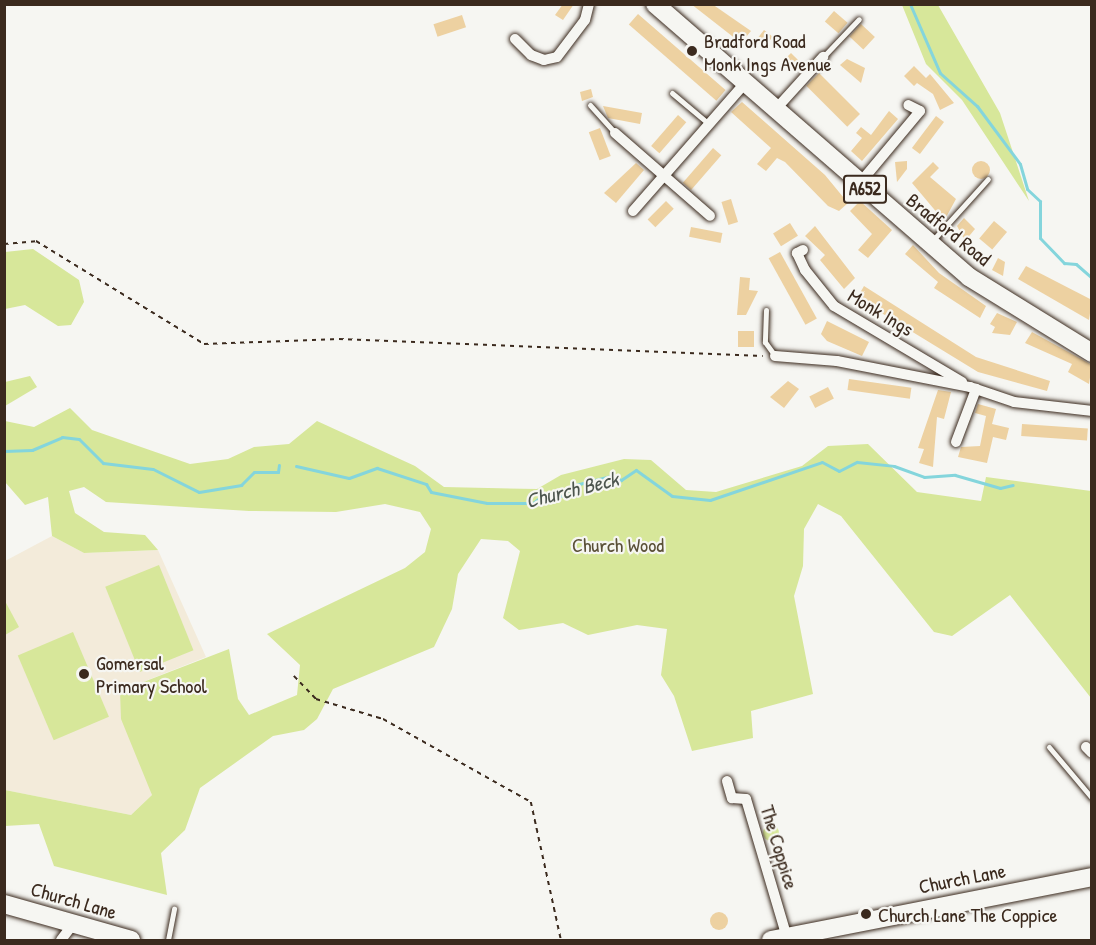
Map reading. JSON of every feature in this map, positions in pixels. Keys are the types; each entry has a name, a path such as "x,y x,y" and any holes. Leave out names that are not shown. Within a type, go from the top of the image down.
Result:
{"main road":[{"name":"Bradford Road","path":"655,4 859,184 969,276 1092,353"},
{"name":"Church Lane","path":"779,939 1092,877"},
{"name":"Church Lane","path":"4,904 130,940"}],"street":[{"path":"515,39 531,55 544,60 557,57 585,20 589,4"},
{"path":"775,110 823,57"},
{"path":"633,211 744,84"},
{"path":"859,184 920,111 908,105"},
{"path":"615,133 710,216"},
{"name":"Monk Ings","path":"796,253 834,306 973,388"},
{"name":"Monk Ings","path":"775,356 837,361 973,388 1014,402 1092,411"},
{"path":"956,442 973,388"},
{"name":"The Coppice","path":"727,781 732,798 746,799 779,939"},
{"path":"61,940 74,923"}],"lane":[{"path":"823,57 859,19"},
{"path":"672,93 709,124"},
{"path":"590,105 615,133"},
{"path":"930,244 988,179"},
{"path":"766,310 765,342 775,356"},
{"path":"1049,747 1092,798"},
{"path":"168,940 174,909"}],"path":[{"path":"4,244 36,241 204,344 339,339 775,356"},
{"path":"294,676 316,699 383,719 531,802 561,940"}],"shaded area":[{"name":"Gomersal Primary School","path":"52,536 84,553 158,550 206,657 120,691 152,795 131,815 5,790 5,561"}],"green space":[{"path":"902,5 938,5 1000,113 1029,201 962,100 926,64"},
{"path":"33,249 79,280 84,302 71,325 58,326 25,305 5,309 5,252"},
{"path":"30,376 37,387 5,406 5,382"},
{"name":"Church Wood","path":"70,408 92,430 190,464 228,459 254,447 289,444 317,421 415,466 444,487 537,489 561,475 624,459 651,460 686,490 716,492 802,466 828,446 868,444 917,492 981,501 986,477 1091,491 1091,698 1010,595 952,636 934,632 841,516 818,504 804,529 803,566 794,596 813,694 751,711 753,738 692,751 674,696 661,675 667,629 637,625 588,635 563,623 519,630 503,618 520,551 508,541 481,539 458,574 452,609 434,647 333,689 317,719 304,730 273,736 200,788 185,830 161,853 167,895 54,866 39,824 5,826 5,790 131,815 152,795 121,719 120,691 229,649 238,699 249,715 297,695 300,665 267,634 405,568 425,552 431,529 420,512 385,504 336,512 249,511 106,502 84,487 69,491 75,513 104,532 145,535 158,550 84,553 52,536 48,497 25,505 5,482 5,421 34,427"},
{"path":"159,565 193,650 140,672 105,587"},
{"path":"5,601 19,627 4,635"},
{"path":"73,632 109,717 54,740 18,655"},
{"path":"771,825 777,827 779,833 777,839 771,841 765,839 763,833 765,827"}],"building":[{"path":"563,4 574,4 563,20 555,15"},
{"path":"691,4 712,4 751,31 741,43"},
{"path":"834,11 848,23 838,33 825,22"},
{"path":"638,14 726,90 716,101 629,25"},
{"path":"462,15 466,27 437,37 433,24"},
{"path":"861,24 875,37 863,49 849,36"},
{"path":"764,30 773,37 765,47 756,40"},
{"path":"791,53 798,60 790,69 783,61"},
{"path":"847,59 865,68 861,83 840,65"},
{"path":"914,66 926,78 930,74 954,103 940,110 933,94 917,83 914,86 904,76"},
{"path":"819,73 860,114 847,127 806,86"},
{"path":"591,89 593,97 582,101 580,92"},
{"path":"742,102 825,175 848,203 839,211 828,206 785,162 777,158 766,171 757,164 771,148 731,112"},
{"path":"603,106 642,113 640,124 608,118"},
{"path":"889,111 898,119 862,161 851,151 862,138 856,133 861,127 871,135"},
{"path":"678,115 686,122 659,153 651,146"},
{"path":"936,116 944,122 920,154 912,148"},
{"path":"600,128 611,156 600,160 589,132"},
{"path":"713,148 721,155 691,190 683,183"},
{"path":"907,161 907,169 897,182 895,162"},
{"path":"981,161 987,164 990,170 987,176 981,179 975,176 972,170 975,164"},
{"path":"933,162 939,168 930,177 956,199 944,221 912,183"},
{"path":"636,163 644,170 616,203 604,193"},
{"path":"731,199 738,222 728,225 721,202"},
{"path":"666,201 674,209 655,227 648,219"},
{"path":"860,201 892,230 868,258 858,250 872,234 850,211"},
{"path":"964,218 975,229 965,241 957,226"},
{"path":"994,221 1007,232 992,250 979,239"},
{"path":"790,223 798,236 781,246 773,234"},
{"path":"815,226 855,278 844,289 820,260 825,255 805,236"},
{"path":"691,227 722,233 721,243 689,237"},
{"path":"913,245 939,273 986,306 980,318 934,288 938,282 905,254"},
{"path":"780,252 817,318 805,325 769,258"},
{"path":"998,258 1005,262 1003,276 992,270"},
{"path":"1026,266 1092,300 1089,320 1018,279"},
{"path":"740,277 750,278 749,290 758,291 746,315 737,315"},
{"path":"864,286 976,357 1050,381 1047,391 978,372 857,298"},
{"path":"997,313 1017,322 1010,335 992,333 995,327 990,324"},
{"path":"827,321 869,342 862,356 827,341 821,334"},
{"path":"738,331 754,331 754,347 738,347"},
{"path":"1032,332 1092,365 1089,384 1068,372 1072,364 1025,343"},
{"path":"849,379 911,388 910,399 847,390"},
{"path":"788,381 799,389 784,408 770,397"},
{"path":"828,387 834,399 815,408 809,397"},
{"path":"938,390 951,392 944,419 937,417 933,467 919,463 924,449 918,448"},
{"path":"978,404 996,409 992,424 1009,428 1006,440 993,437 987,463 958,457 961,447 980,446 986,416 975,413"},
{"path":"1022,424 1088,429 1087,441 1021,436"},
{"path":"719,912 725,915 728,921 725,927 719,930 713,927 710,921 713,915"}],"waterway":[{"path":"910,4 940,73 977,106 1020,164 1027,189 1040,201 1040,238 1064,263 1076,264 1092,278"},
{"name":"Church Beck","path":"4,451 32,450 62,437 79,439 103,463 153,469 199,492 241,485 254,472 278,472 279,465"},
{"name":"Church Beck","path":"296,466 349,478 377,468 426,484 431,492 487,503 533,503 543,495 561,496 575,485 612,476 621,480 636,470 672,496 710,500 822,462 839,471 857,462 894,466 924,477 955,475 1000,488 1013,485"}],"place":[{"name":"Bradford Road Monk Ings Avenue","path":"692,51"},
{"name":"Gomersal Primary School","path":"84,674"},
{"name":"Church Lane The Coppice","path":"866,914"}]}
